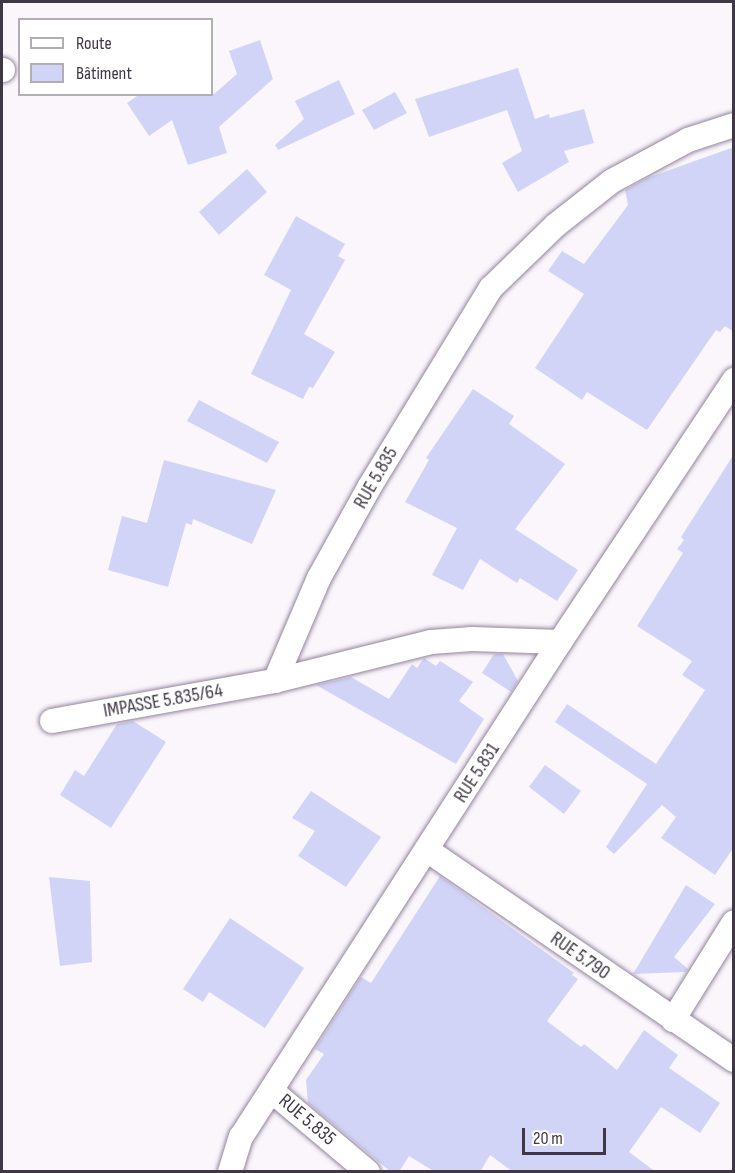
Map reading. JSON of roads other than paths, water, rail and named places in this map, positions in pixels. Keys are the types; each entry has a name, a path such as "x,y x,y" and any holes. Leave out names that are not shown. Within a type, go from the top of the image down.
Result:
{"street":[{"name":"RUE 5.835","path":"275,681 319,578 370,486 491,288 556,225 612,181 688,140 734,125"},
{"name":"RUE 5.831","path":"230,1172 241,1137 273,1092 560,642 734,380"},
{"path":"275,681 431,642 472,639 560,642"},
{"name":"IMPASSE 5.835/64","path":"52,721 275,681"},
{"name":"RUE 5.790","path":"427,850 734,1060"},
{"path":"673,1020 734,922"},
{"name":"RUE 5.835","path":"273,1092 368,1172"}]}
